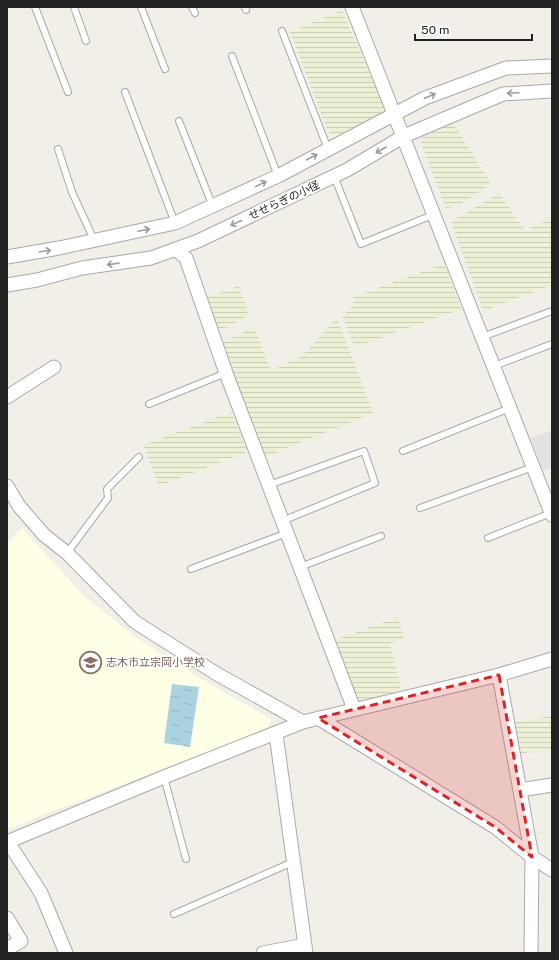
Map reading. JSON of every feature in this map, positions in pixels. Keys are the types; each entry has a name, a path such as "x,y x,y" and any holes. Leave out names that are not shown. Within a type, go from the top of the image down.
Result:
{"street":[{"path":"352,7 435,214 533,467 551,509"},
{"name":"せせらぎの小径","path":"7,285 37,280 82,268 151,258 198,241 334,176 431,95 506,68 552,66"},
{"name":"せせらぎの小径","path":"7,257 94,241 175,223 213,207 278,176 328,149 399,123 503,94 552,91"},
{"path":"175,249 186,258 226,373 354,709"},
{"path":"7,397 54,367"},
{"path":"7,486 19,506 44,535 67,553 135,622 217,674 303,722"},
{"path":"66,953 41,893 8,842 164,777 276,734 303,722 499,675 552,659"},
{"path":"499,675 532,857 531,953"},
{"path":"318,718 495,827 532,857 552,870"},
{"path":"263,953 305,949 276,734"},
{"path":"520,790 552,785"},
{"path":"7,918 21,940 7,949"}],"lane":[{"path":"35,7 68,92"},
{"path":"74,7 86,41"},
{"path":"141,7 165,69"},
{"path":"282,30 328,149"},
{"path":"232,56 278,176"},
{"path":"126,92 175,223"},
{"path":"179,121 213,207"},
{"path":"58,149 72,192 94,241"},
{"path":"334,176 361,244 435,214"},
{"path":"482,337 552,311"},
{"path":"494,366 552,344"},
{"path":"149,404 226,373"},
{"path":"403,451 510,408"},
{"path":"191,569 284,527 375,483 364,451 269,485"},
{"path":"67,553 108,498 107,489 139,457"},
{"path":"420,508 533,467"},
{"path":"488,538 551,509"},
{"path":"300,567 381,536"},
{"path":"164,777 186,859"},
{"path":"174,914 293,862"}],"highlighted area":[{"path":"499,675 532,857 495,827 318,718"}],"shaded area":[{"path":"342,10 385,108 381,110 380,116 339,136 328,132 290,32"},
{"path":"453,123 491,184 464,202 446,209 421,143 423,136"},
{"path":"499,193 525,230 552,218 552,285 483,311 451,222"},
{"path":"444,264 461,309 355,347 342,317 354,304 353,297"},
{"path":"239,286 249,315 218,332 205,298"},
{"path":"337,318 373,413 265,457 222,343 254,327 271,371 302,356"},
{"path":"231,412 247,452 159,486 143,445"},
{"path":"552,430 552,467 543,471 531,438"},
{"name":"志木市立宗岡小学校","path":"22,528 84,596 138,639 213,686 271,719 269,728 7,829 7,543"},
{"path":"398,617 404,638 390,644 401,690 363,701 356,697 335,640"},
{"path":"552,716 552,749 517,754 512,722"}],"water":[{"path":"172,684 199,687 190,747 164,743"}],"place":[{"name":"志木市立宗岡小学校","path":"91,662"}]}
